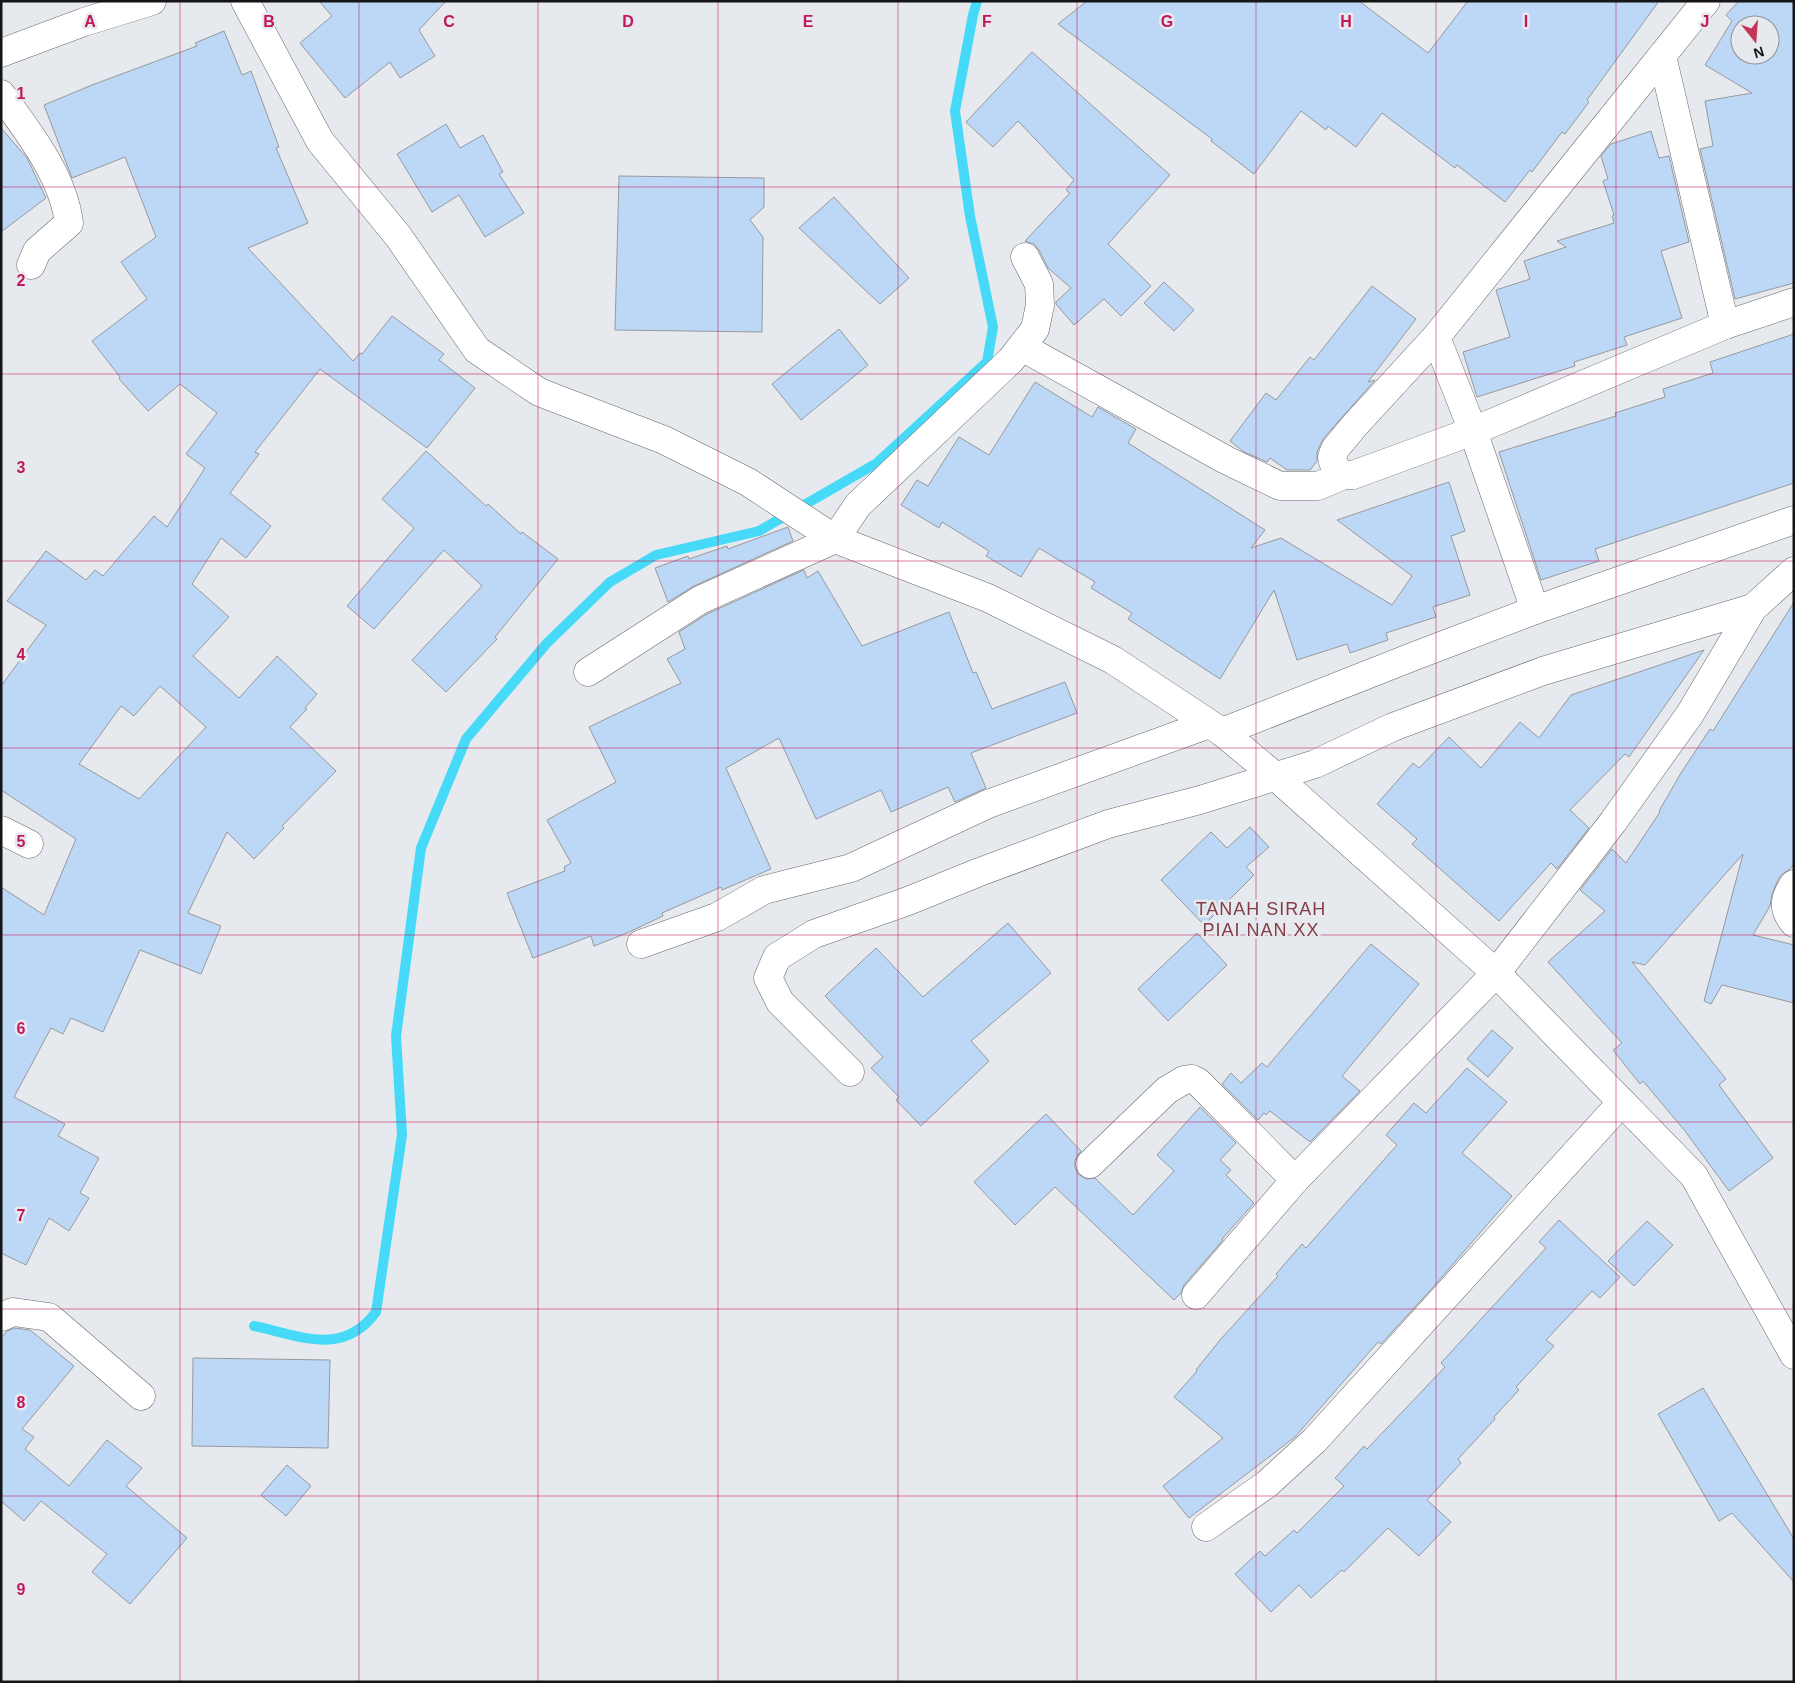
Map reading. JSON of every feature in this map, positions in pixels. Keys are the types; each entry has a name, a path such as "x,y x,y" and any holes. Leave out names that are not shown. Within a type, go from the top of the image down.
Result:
{"street":[{"path":"1,53 84,22 152,1"},
{"path":"245,1 320,141 398,236 477,350 539,392 664,440 748,482 828,534 988,598 1113,660 1215,728 1275,776 1496,973 1694,1176 1794,1355"},
{"path":"1344,475 1337,470 1333,462 1332,457 1335,449 1436,337 1706,1"},
{"path":"1662,56 1725,324"},
{"path":"1,94 39,149 59,188 67,209 69,223 37,250 31,265"},
{"path":"588,672 700,600 828,534 953,416 1011,360 1035,329 1040,305 1039,284 1025,257"},
{"path":"1022,347 1226,460 1280,486 1318,486 1344,475 1353,475 1474,431 1725,324 1794,302"},
{"path":"1436,337 1474,431 1535,610"},
{"path":"641,944 717,917 764,890 851,868 988,804 1215,728 1535,610 1794,520"},
{"path":"1196,1295 1295,1180 1496,973 1613,822 1690,714 1753,608 1794,571"},
{"path":"850,1072 780,1002 768,978 777,957 814,934 908,901 1108,824 1200,800 1315,764 1393,727 1543,671 1753,608"},
{"path":"1,830 29,844"},
{"path":"1794,884 1786,897 1785,905 1789,918 1794,923"},
{"path":"1090,1164 1166,1090 1184,1080 1192,1079 1198,1082 1295,1180"},
{"path":"1206,1527 1267,1484 1315,1440 1622,1102"},
{"path":"1,1317 13,1312 49,1317 141,1396"}],"building":[{"path":"319,1 446,1 419,30 435,56 400,78 390,62 345,98 300,43 332,16"},
{"path":"1087,1 1359,1 1428,53 1468,1 1659,1 1587,100 1589,102 1565,134 1562,132 1532,172 1530,170 1505,202 1457,165 1455,168 1382,113 1356,147 1328,126 1326,130 1301,111 1254,174 1211,141 1212,139 1058,24"},
{"path":"1739,1 1794,1 1794,283 1735,299 1700,149 1713,146 1705,101 1752,93 1705,65 1730,24 1730,65 1780,65 1780,15 1730,15 1730,19 1726,15"},
{"path":"224,31 242,75 251,71 279,147 276,148 308,223 248,248 353,361 360,353 362,354 392,316 444,354 439,360 475,388 427,448 320,369 255,452 259,454 230,493 271,526 246,558 221,538 192,584 229,617 193,656 239,698 277,656 317,694 305,708 307,709 290,727 336,771 282,826 284,828 254,859 227,832 188,913 221,926 201,974 140,950 103,1032 71,1018 63,1034 51,1028 14,1097 65,1124 58,1136 99,1158 80,1193 89,1198 69,1231 49,1218 26,1265 1,1253 1,887 44,915 76,839 1,790 1,686 46,625 7,601 46,551 86,580 95,570 103,576 154,516 167,527 205,468 186,454 217,413 180,384 148,411 119,379 120,377 92,341 147,299 121,262 156,237 125,157 72,178 44,105 197,46 195,43","holes":["160,686 206,727 139,799 79,764 121,706 134,716"]},
{"path":"1032,52 1170,175 1108,244 1151,286 1121,316 1104,299 1074,325 1056,304 1071,288 1048,268 1034,244 1025,241 1070,193 1066,190 1074,180 1018,121 993,147 966,122"},
{"path":"446,124 460,148 483,135 503,172 499,174 524,213 485,237 459,195 432,212 397,154"},
{"path":"1,128 27,158 46,198 1,232"},
{"path":"1651,131 1659,158 1669,156 1689,242 1661,251 1682,318 1624,337 1627,345 1574,362 1575,366 1477,397 1463,352 1510,337 1496,290 1530,279 1524,261 1566,247 1557,241 1614,223 1612,216 1614,215 1603,181 1608,179 1601,156 1611,144"},
{"path":"619,176 764,178 764,207 750,220 763,237 762,332 615,330"},
{"path":"834,197 909,278 880,304 799,228"},
{"path":"1164,282 1194,310 1174,331 1144,303"},
{"path":"1372,286 1416,319 1368,382 1375,380 1323,439 1317,452 1317,461 1310,470 1287,470 1270,458 1267,462 1244,452 1230,441 1266,393 1276,400 1310,357 1314,360"},
{"path":"839,329 868,365 801,420 772,384"},
{"path":"1794,334 1794,483 1595,549 1599,561 1541,580 1499,452 1616,416 1615,413 1665,397 1663,389 1713,373 1710,362"},
{"path":"1035,382 1092,417 1098,407 1136,429 1128,443 1265,530 1251,548 1281,538 1392,605 1412,576 1337,520 1449,482 1465,531 1451,536 1470,595 1433,607 1436,617 1386,633 1388,640 1350,653 1347,644 1297,660 1274,590 1220,679 1128,619 1132,613 1091,588 1095,582 1039,548 1021,577 986,556 989,551 942,522 939,528 901,505 917,480 928,486 959,437 989,455"},
{"path":"426,451 486,506 488,504 521,534 522,532 558,559 495,637 497,639 446,692 412,660 482,586 444,550 374,629 347,606 414,528 382,499"},
{"path":"788,527 793,541 694,586 668,602 655,568 688,556 689,559 727,546 728,549"},
{"path":"804,570 807,578 818,571 862,646 949,612 973,673 976,672 992,709 1065,682 1077,713 971,753 986,788 955,802 948,787 891,812 881,790 816,819 779,738 726,768 771,869 722,890 721,887 662,913 663,916 627,933 594,946 591,936 533,958 507,893 565,871 564,867 571,863 547,820 616,782 589,727 681,683 667,659 685,649 679,632 707,614"},
{"path":"1794,602 1794,864 1781,875 1772,894 1770,906 1753,935 1794,945 1794,1003 1722,985 1711,1004 1704,1001 1743,854 1645,965 1632,962 1726,1079 1719,1085 1773,1158 1729,1191 1685,1131 1643,1081 1640,1084 1613,1050 1622,1043 1548,962 1605,911 1580,890 1612,849 1626,863 1660,812 1681,773 1710,729 1713,731"},
{"path":"1704,650 1629,757 1625,754 1570,810 1589,828 1557,869 1551,863 1499,921 1412,844 1417,839 1377,804 1413,763 1419,768 1449,737 1481,768 1520,722 1539,738 1571,695"},
{"path":"1250,827 1269,847 1246,867 1254,875 1204,925 1161,880 1211,832 1227,848"},
{"path":"1008,923 1051,973 971,1041 989,1061 921,1126 896,1100 899,1097 871,1068 883,1057 825,996 876,948 923,997"},
{"path":"1197,933 1227,965 1168,1021 1138,989"},
{"path":"1371,944 1419,984 1342,1076 1360,1091 1310,1142 1270,1111 1266,1115 1264,1113 1258,1120 1222,1084 1231,1073 1241,1083 1262,1063 1267,1067"},
{"path":"1492,1030 1513,1048 1488,1077 1467,1059"},
{"path":"1467,1068 1507,1102 1462,1153 1512,1196 1435,1285 1381,1344 1378,1342 1295,1437 1189,1518 1163,1486 1223,1438 1174,1397 1197,1371 1220,1340 1278,1276 1276,1274 1302,1244 1306,1248 1397,1145 1386,1135 1414,1103 1426,1113"},
{"path":"1200,1107 1236,1143 1220,1160 1231,1170 1226,1175 1254,1203 1184,1285 1181,1293 1174,1300 1055,1187 1015,1225 974,1182 1046,1114 1081,1151 1075,1160 1078,1174 1086,1179 1095,1178 1133,1215 1174,1171 1157,1155"},
{"path":"1559,1220 1620,1277 1600,1298 1592,1291 1546,1340 1554,1346 1516,1387 1519,1390 1458,1459 1461,1463 1427,1500 1451,1522 1419,1556 1388,1528 1344,1572 1342,1570 1311,1598 1299,1585 1271,1612 1235,1574 1260,1551 1265,1556 1294,1530 1297,1533 1344,1486 1335,1478 1364,1446 1367,1449 1445,1367 1441,1363 1546,1248 1539,1242"},
{"path":"1647,1221 1673,1245 1634,1286 1608,1261"},
{"path":"15,1328 30,1330 74,1366 22,1429 34,1437 25,1449 69,1486 107,1440 142,1468 126,1486 187,1538 130,1604 92,1572 107,1554 41,1501 24,1521 1,1501 1,1338 7,1331"},
{"path":"193,1358 330,1360 328,1448 192,1446"},
{"path":"1703,1388 1794,1539 1794,1582 1732,1513 1719,1521 1658,1414"},
{"path":"287,1465 311,1486 286,1516 261,1495"}],"waterway":[{"path":"254,1326 304,1338 335,1339 349,1335 363,1326 376,1312 402,1135 396,1036 421,848 466,739 547,643 610,582 656,555 759,531 877,463 987,362 993,327 970,216 955,111 977,1"}],"district":[{"name":"TANAH SIRAH PIAI NAN XX","path":"1261,920"}]}
